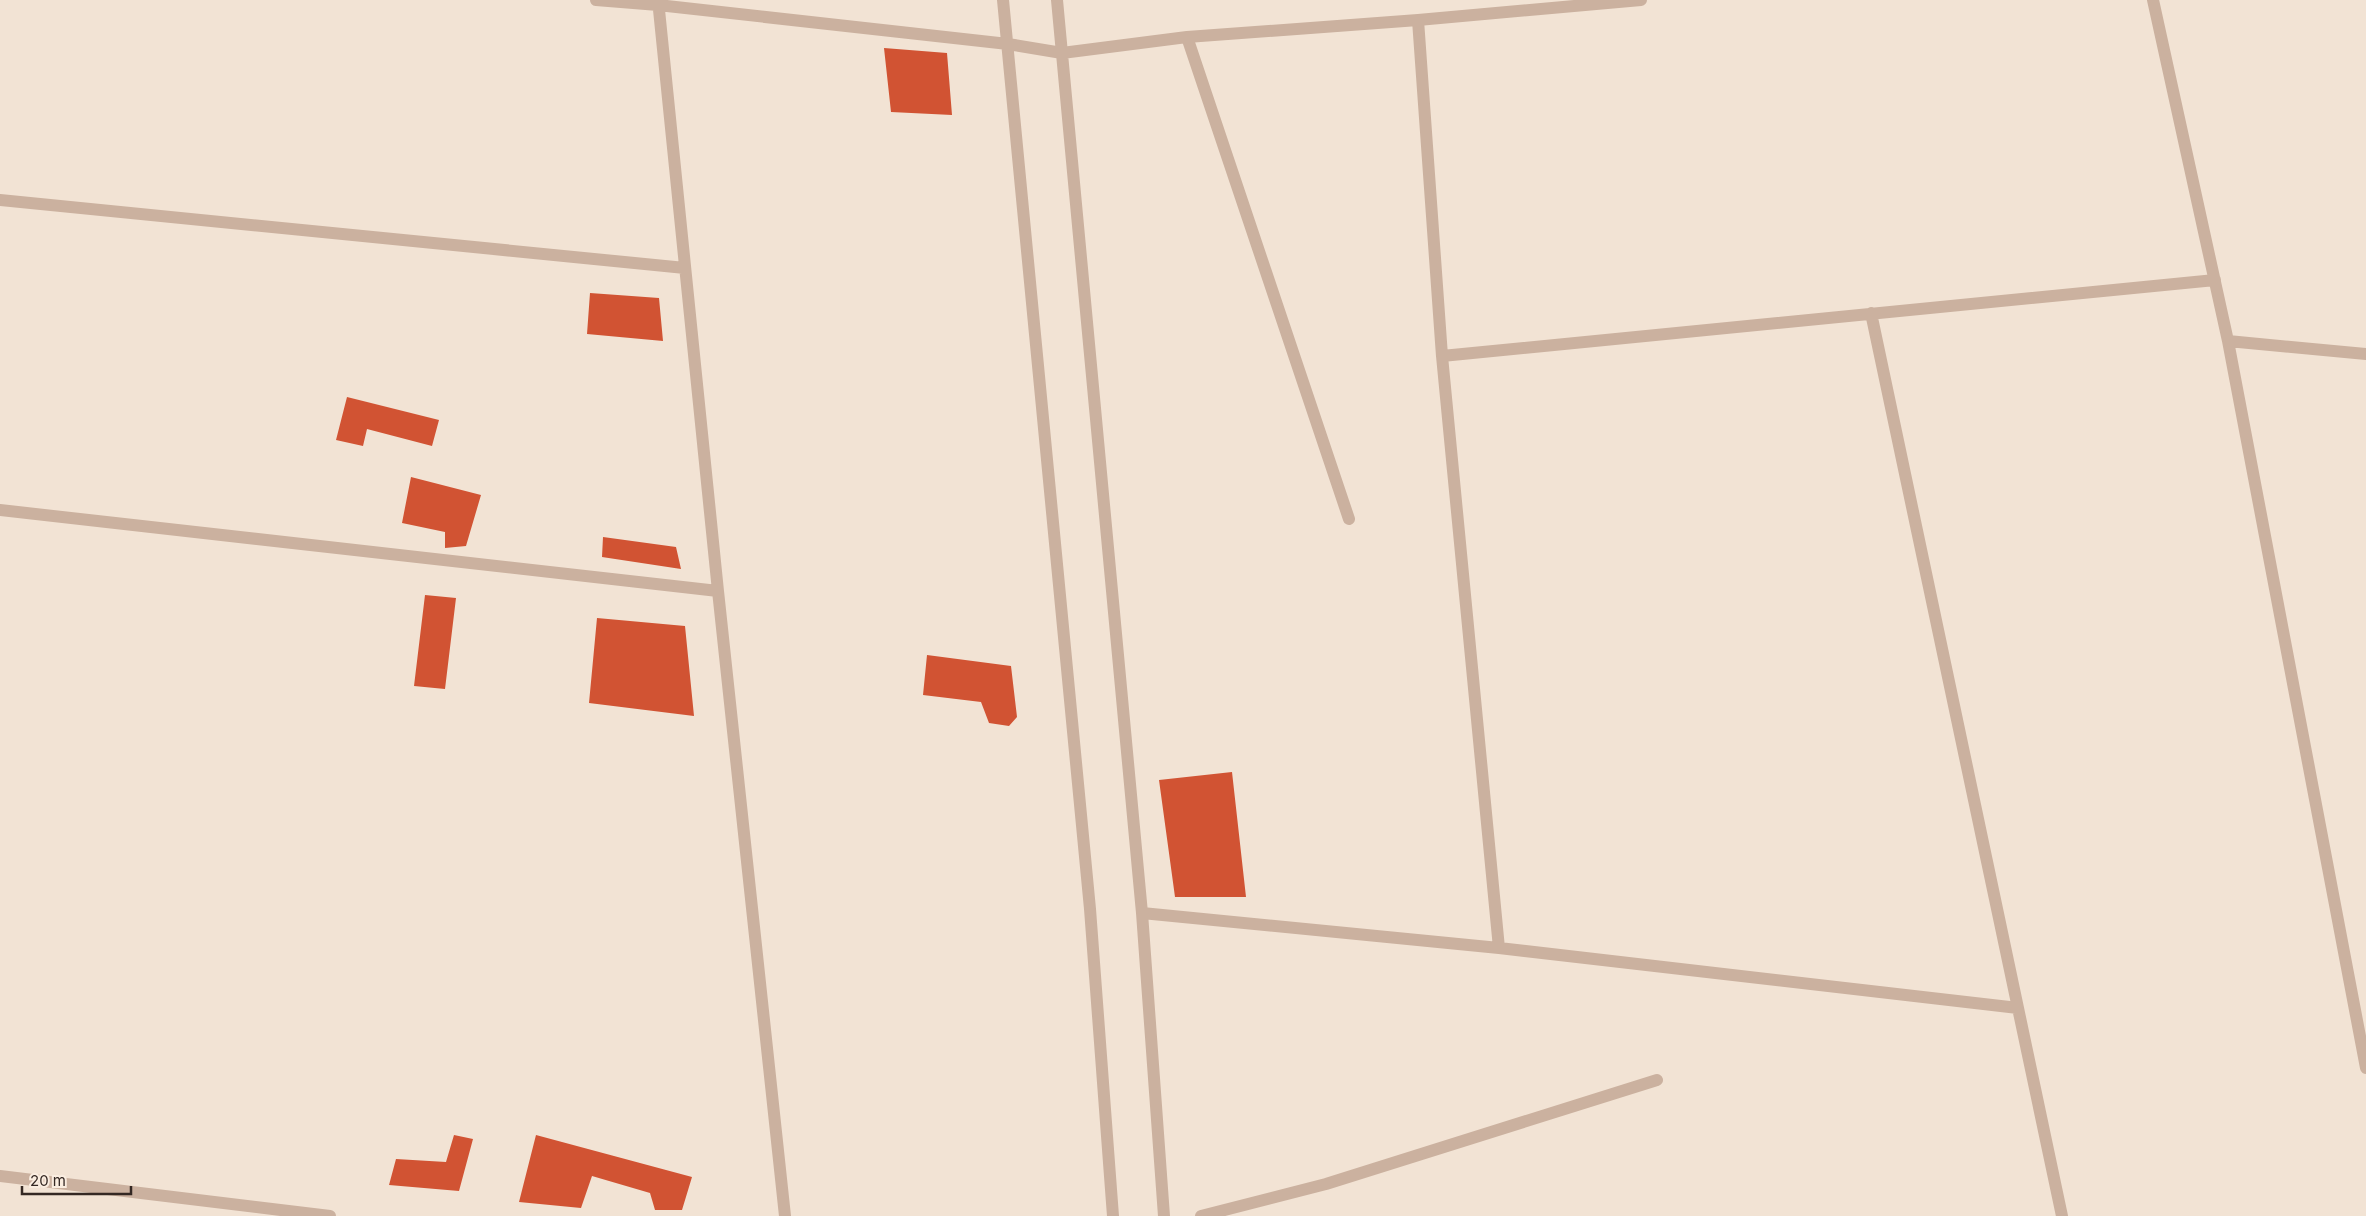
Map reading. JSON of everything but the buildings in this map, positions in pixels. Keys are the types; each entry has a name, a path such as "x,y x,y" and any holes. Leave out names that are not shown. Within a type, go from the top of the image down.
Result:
{"street":[{"path":"596,0 658,2 1008,44 1062,53 1187,36 1418,20 1641,0"},
{"path":"1003,0 1090,909 1113,1216"},
{"path":"1057,0 1142,912 1164,1216"},
{"path":"2153,0 2228,340 2366,1068"},
{"path":"658,2 718,591 785,1216"},
{"path":"1418,20 1442,356 1499,948"},
{"path":"1187,36 1348,519"},
{"path":"0,200 685,268"},
{"path":"1442,356 2216,280"},
{"path":"1871,314 2062,1216"},
{"path":"2228,340 2366,354"},
{"path":"0,510 718,591"},
{"path":"1142,912 1499,948 2018,1008"},
{"path":"1201,1216 1326,1184 1657,1080"},
{"path":"0,1176 330,1216"}]}
